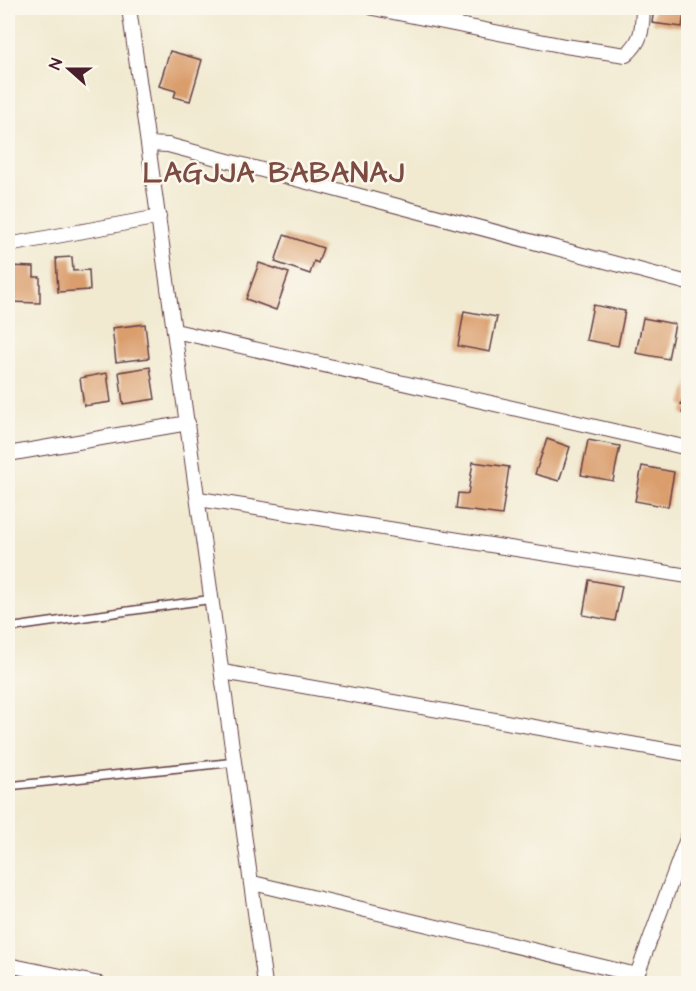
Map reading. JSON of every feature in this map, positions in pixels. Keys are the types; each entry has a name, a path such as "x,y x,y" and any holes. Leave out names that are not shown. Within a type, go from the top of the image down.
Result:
{"street":[{"path":"129,8 253,883 265,984"},
{"path":"372,8 566,46 626,55 637,46 642,32 642,8"},
{"path":"149,144 168,144 688,283"},
{"path":"8,245 159,217"},
{"path":"175,331 688,448"},
{"path":"8,454 188,423"},
{"path":"199,499 688,576"},
{"path":"223,672 688,754"},
{"path":"253,883 636,980 688,836"},
{"path":"8,965 100,984"}],"lane":[{"path":"8,628 213,599"},
{"path":"8,786 236,762"}],"building":[{"path":"654,8 685,8 682,27 652,23"},
{"path":"170,51 202,60 190,101 174,97 176,91 159,86"},
{"path":"284,235 323,248 318,263 314,261 310,274 275,262"},
{"path":"72,257 73,271 89,270 90,290 58,292 56,258"},
{"path":"259,263 289,273 276,310 246,299"},
{"path":"8,266 34,267 34,277 40,277 40,303 8,302"},
{"path":"593,305 625,311 618,346 586,340"},
{"path":"464,311 497,317 490,352 458,346"},
{"path":"643,318 675,324 668,359 636,353"},
{"path":"145,324 149,358 116,362 112,328"},
{"path":"150,367 155,399 123,404 119,372"},
{"path":"107,373 111,402 84,406 80,378"},
{"path":"688,382 688,416 682,413 685,406 681,404"},
{"path":"547,439 570,447 559,481 535,474"},
{"path":"588,440 620,446 613,481 581,475"},
{"path":"473,462 509,467 502,515 456,509 458,493 468,494"},
{"path":"642,466 674,472 668,507 635,501"},
{"path":"589,580 622,586 615,621 583,615"}],"district":[{"name":"LAGJJA BABANAJ","path":"274,173"}]}
